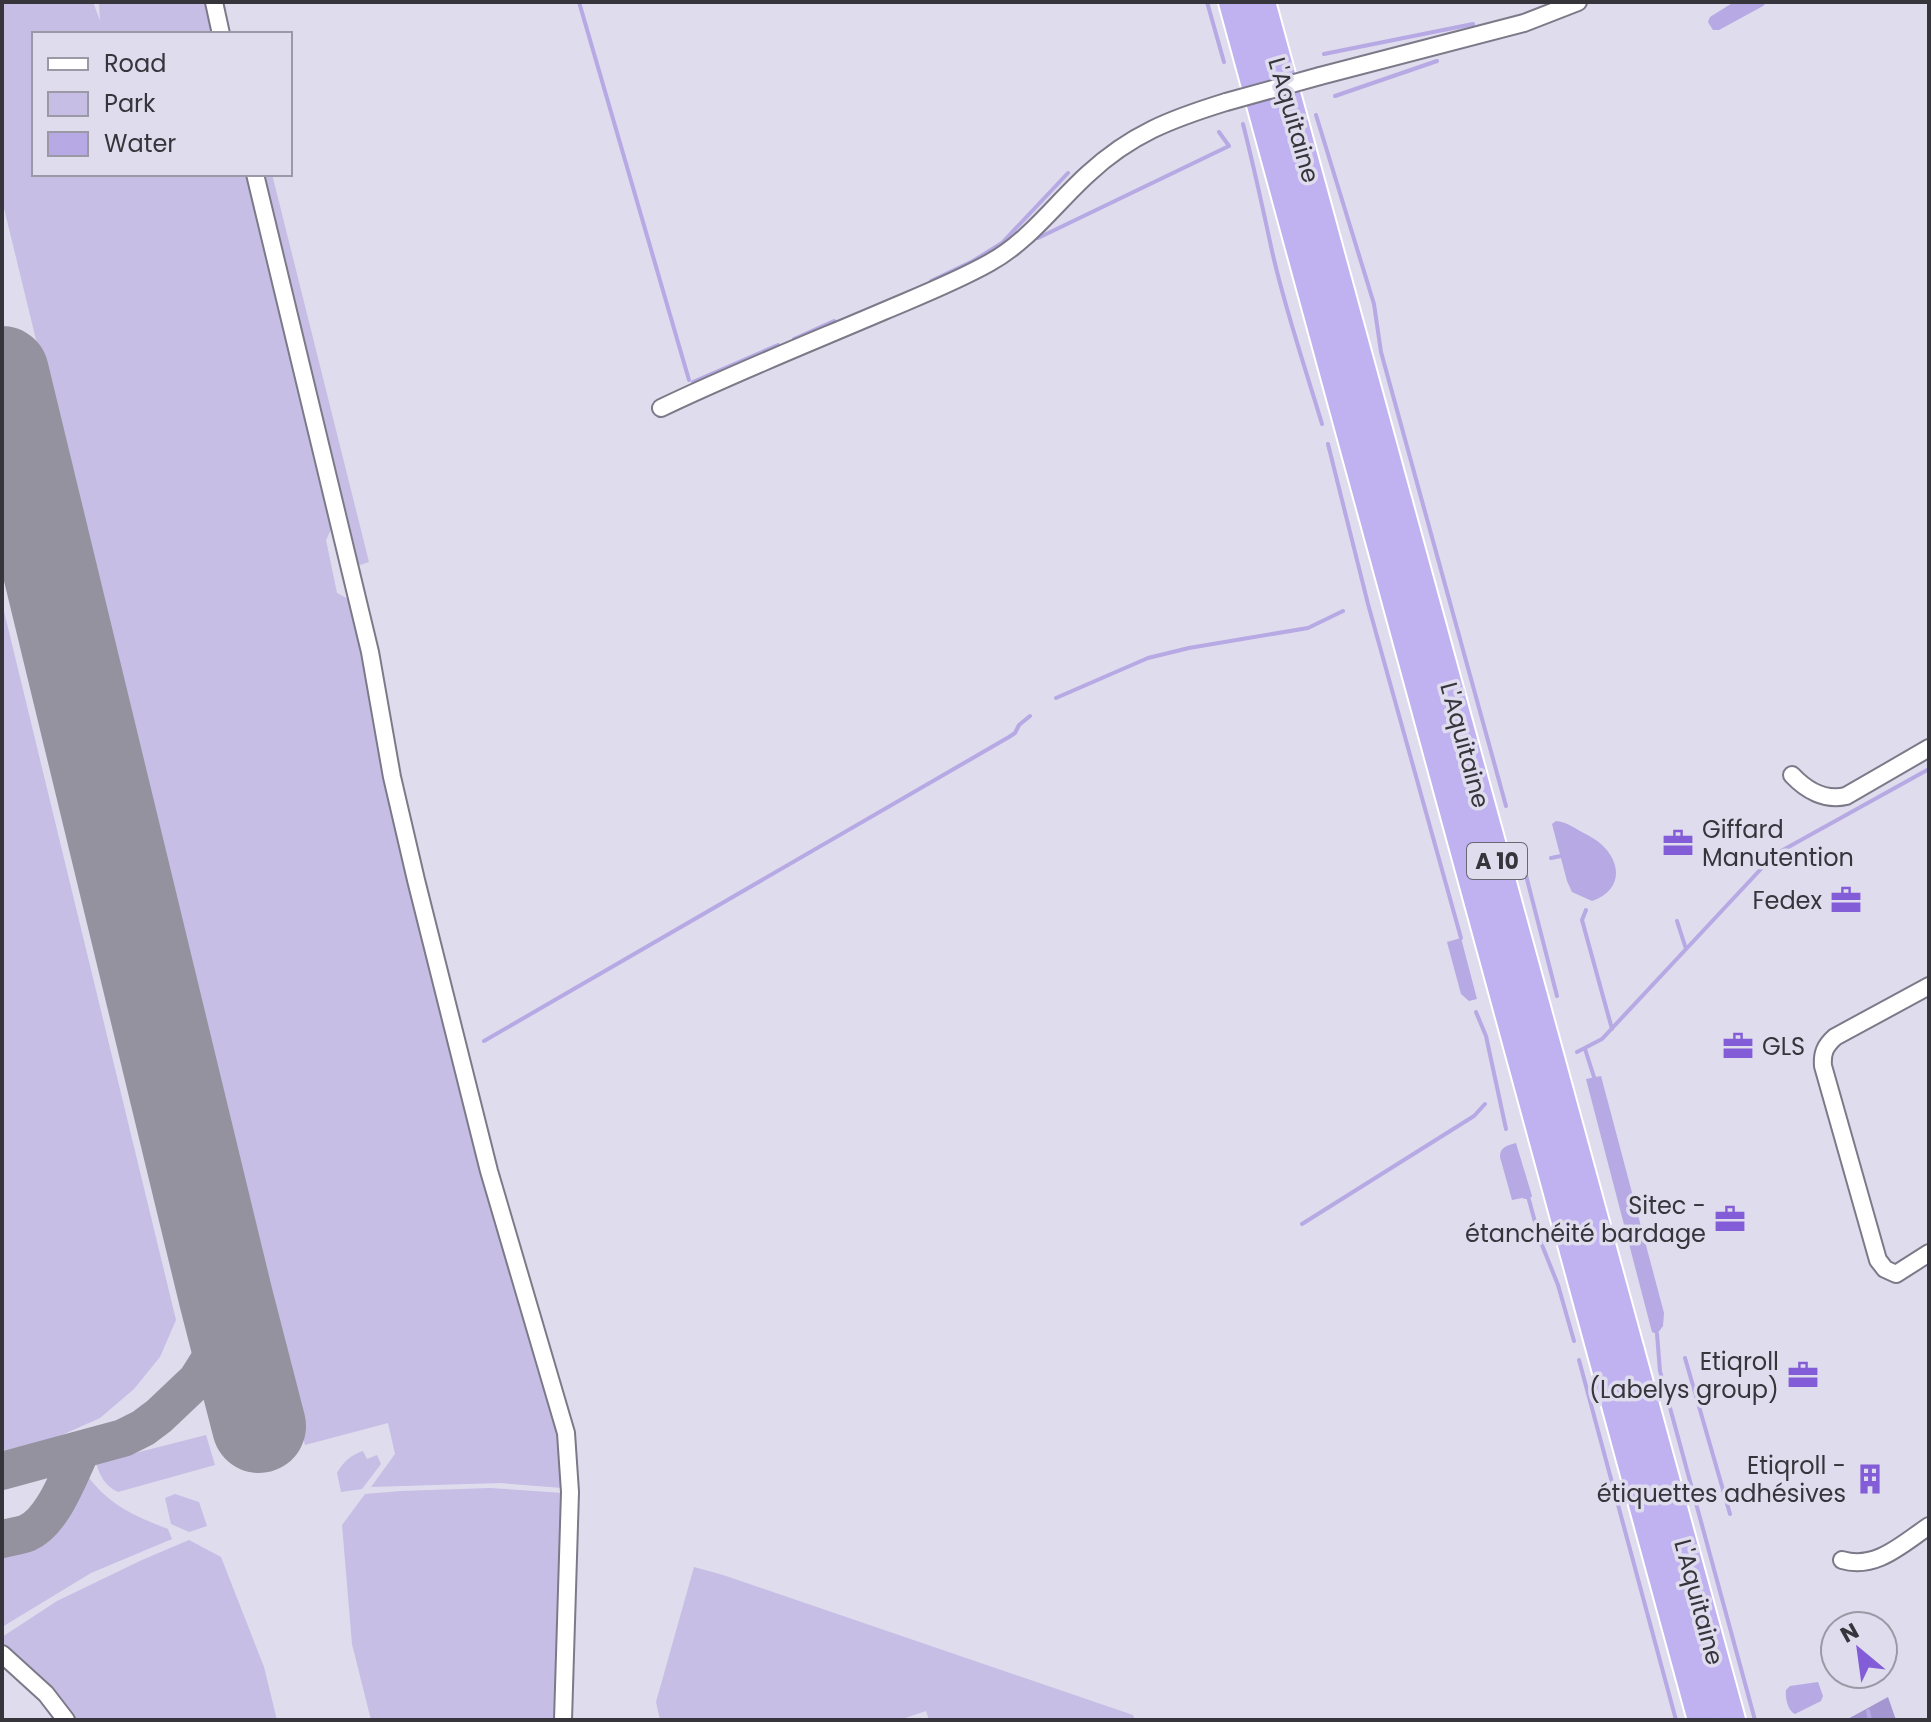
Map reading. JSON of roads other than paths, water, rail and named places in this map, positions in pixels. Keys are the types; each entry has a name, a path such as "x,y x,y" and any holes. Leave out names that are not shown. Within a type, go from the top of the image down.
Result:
{"highway":[{"name":"L'Aquitaine","path":"1233,2 1702,1720"},
{"name":"L'Aquitaine","path":"1261,2 1731,1720"}],"street":[{"path":"214,2 221,32"},
{"path":"661,408 991,262 1021,240 1117,149 1168,121 1320,76 1524,23 1578,2"},
{"path":"255,176 370,652 409,853 492,1182 566,1433 570,1492 563,1720"},
{"path":"1792,775 1803,787 1838,798 1929,748"},
{"path":"1929,986 1835,1037 1822,1054 1878,1260 1885,1269 1896,1274 1929,1253"},
{"path":"1842,1560 1852,1563 1876,1560 1929,1526"},
{"path":"2,1654 46,1694 66,1720"}],"water":[{"path":"1734,2 1767,2 1719,30 1713,30 1708,22 1710,17"},
{"path":"1556,821 1591,837 1609,853 1616,877 1602,897 1592,901 1572,892 1552,824"},
{"path":"1461,938 1477,999 1469,1001 1461,994 1447,942"},
{"path":"1601,1076 1664,1313 1663,1326 1657,1334 1652,1332 1586,1079"},
{"path":"1516,1143 1532,1196 1529,1200 1512,1200 1500,1157 1502,1149"},
{"path":"1818,1682 1823,1696 1821,1701 1795,1714 1786,1697 1790,1686"}],"waterway":[{"path":"579,2 689,380"},
{"path":"1207,2 1224,62"},
{"path":"1324,54 1473,24"},
{"path":"1335,96 1437,61"},
{"path":"1316,115 1374,304 1381,352 1506,806"},
{"path":"1243,124 1283,294 1322,424"},
{"path":"1038,238 1229,146 1219,132"},
{"path":"931,281 1002,243 1068,173"},
{"path":"794,339 834,321"},
{"path":"693,382 778,345"},
{"path":"1328,444 1368,604 1461,938"},
{"path":"1056,698 1148,658 1308,628 1343,611"},
{"path":"484,1041 1009,737 1030,716"},
{"path":"1577,1052 1602,1039 1774,855 1929,769"},
{"path":"1520,852 1557,996"},
{"path":"1551,858 1561,856"},
{"path":"1586,910 1582,920 1612,1029"},
{"path":"1677,921 1686,949"},
{"path":"1476,1012 1486,1036 1506,1129"},
{"path":"1585,1049 1594,1077"},
{"path":"1302,1224 1474,1116 1485,1104"},
{"path":"1529,1200 1574,1341"},
{"path":"1657,1334 1660,1371 1755,1720"},
{"path":"1685,1358 1730,1514"},
{"path":"1579,1360 1676,1720"},
{"path":"1868,1711 1870,1720"}],"place":[{"name":"Giffard Manutention","path":"1678,843"},
{"name":"Fedex","path":"1846,900"},
{"name":"GLS","path":"1738,1046"},
{"name":"Sitec - étanchéité bardage","path":"1730,1219"},
{"name":"Etiqroll (Labelys group)","path":"1803,1375"},
{"name":"Etiqroll - étiquettes adhésives","path":"1870,1479"}]}
